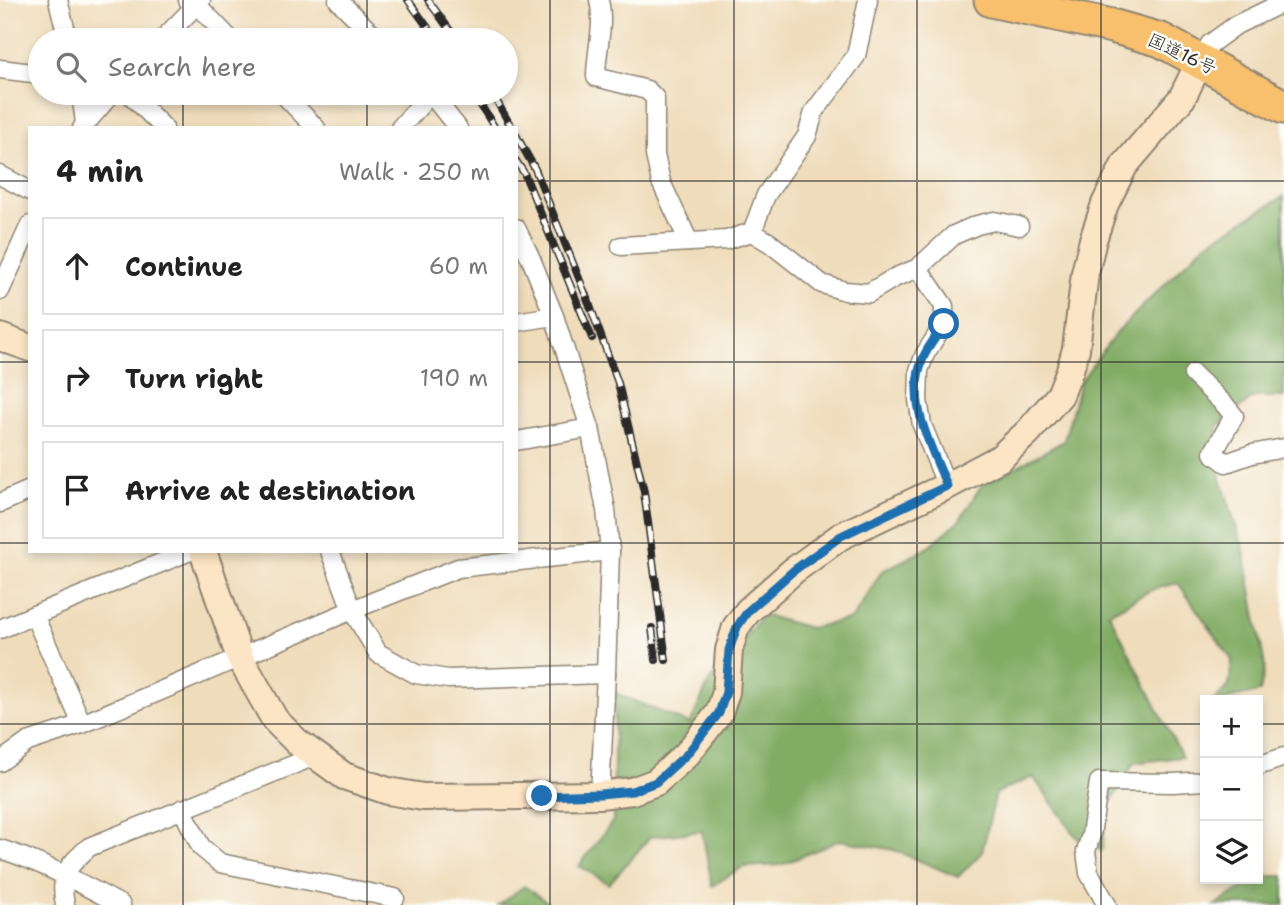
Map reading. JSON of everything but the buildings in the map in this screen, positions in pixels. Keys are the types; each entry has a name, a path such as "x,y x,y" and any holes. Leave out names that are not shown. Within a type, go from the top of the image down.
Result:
{"highway":[{"name":"国道16号","path":"991,0 1112,26 1161,40 1284,107"}],"street":[{"path":"58,0 65,28"},
{"path":"338,0 366,28"},
{"path":"599,0 600,38 596,76 647,90 655,98 655,155 662,181 689,242"},
{"path":"752,232 766,195 807,136 814,111 856,56 868,0"},
{"path":"172,28 195,2 220,28"},
{"path":"204,553 240,658 275,719 297,742 344,776 388,791 423,797 600,794 632,791 656,782 687,754 719,713 726,692 729,650 737,627 748,611 784,579 841,536 1000,458 1028,432 1060,395 1076,349 1085,273 1093,240 1105,204 1125,166 1182,97 1210,44 1236,25 1284,2"},
{"path":"0,69 28,72"},
{"path":"82,105 84,125"},
{"path":"84,125 102,105"},
{"path":"142,105 162,126"},
{"path":"294,105 314,126"},
{"path":"402,126 420,105"},
{"path":"440,105 456,126"},
{"path":"0,175 28,190"},
{"path":"621,246 726,240 752,232 822,284 845,291 869,293 918,268 954,235 995,221 1020,226"},
{"path":"0,291 28,229"},
{"path":"518,232 554,316 590,428 604,498 610,551 600,794"},
{"path":"918,268 944,306 944,324 925,354 919,370 918,400 922,425 947,486"},
{"path":"518,322 554,316"},
{"path":"0,337 28,347"},
{"path":"1193,374 1234,416 1213,453 1226,463 1252,454 1284,448"},
{"path":"518,441 590,428"},
{"path":"0,503 28,491"},
{"path":"0,762 28,742 82,724 458,568 610,551"},
{"path":"0,629 185,553"},
{"path":"331,553 352,610 378,653 416,674 448,679 606,674"},
{"path":"34,615 82,724"},
{"path":"65,905 64,875 89,847 315,756"},
{"path":"1263,764 1284,757"},
{"path":"1107,905 1089,873 1086,850 1099,782 1200,781"},
{"path":"182,809 201,847 220,863 395,898"},
{"path":"0,849 64,875 121,905"}],"green space":[{"path":"1284,196 1284,397 1254,397 1218,425 1218,469 1244,551 1265,667 1260,692 1219,695 1229,686 1232,660 1178,583 1151,590 1109,613 1182,757 1134,763 1107,808 1102,851 1078,839 1033,777 996,793 982,852 958,877 894,850 840,840 781,865 743,867 712,886 702,831 650,837 609,884 579,866 613,821 615,693 690,724 710,680 763,615 810,628 852,619 882,571 926,549 959,521 981,486 1064,441 1080,382 1117,332 1205,244"},
{"path":"1263,876 1284,876 1284,905 1215,905 1249,884 1263,884"},
{"path":"524,886 551,905 499,905"}],"railway":[{"path":"408,0 428,28"},
{"path":"428,0 448,28"},
{"path":"481,105 494,126"},
{"path":"499,105 511,126"},
{"path":"518,139 535,169 618,383 644,492 666,660"},
{"path":"518,164 592,338"},
{"path":"652,628 656,660"}],"route":[{"path":"542,796 632,791 656,782 687,754 719,713 726,692 729,650 737,627 748,611 793,571 841,536 947,486 922,425 918,400 919,370 925,354 944,324"}]}
